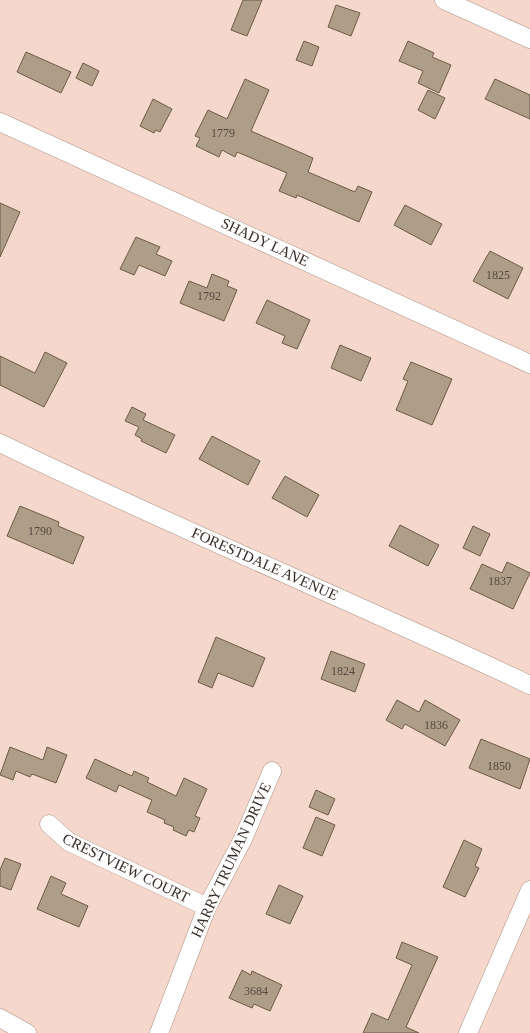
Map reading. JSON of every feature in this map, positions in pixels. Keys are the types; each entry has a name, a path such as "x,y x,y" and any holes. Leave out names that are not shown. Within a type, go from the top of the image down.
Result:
{"street":[{"path":"444,0 530,39"},
{"name":"SHADY LANE","path":"0,122 530,364"},
{"name":"FORESTDALE AVENUE","path":"0,443 306,583 404,625 530,685"},
{"name":"HARRY TRUMAN DRIVE","path":"159,1033 207,907 243,839 272,771"},
{"name":"CRESTVIEW COURT","path":"49,824 68,842 207,907"},
{"path":"468,1033 530,890"},
{"path":"0,1018 27,1033"}],"building":[{"path":"243,0 262,0 247,36 231,30"},
{"path":"336,5 360,13 351,36 328,27"},
{"path":"304,41 319,47 312,66 296,60"},
{"path":"408,41 434,53 432,57 451,65 439,93 418,83 423,71 399,61"},
{"path":"26,52 71,72 61,93 17,72"},
{"path":"83,63 99,71 92,86 76,78"},
{"path":"245,79 269,90 251,131 313,158 308,172 355,192 358,186 372,192 359,222 297,195 296,198 279,191 287,173 237,152 235,157 222,150 219,157 196,146 200,138 195,136 208,110 227,119"},
{"path":"495,79 530,95 530,119 485,99"},
{"path":"428,90 445,98 435,119 418,110"},
{"path":"153,99 172,109 160,132 156,130 154,133 140,126"},
{"path":"0,203 20,212 0,257"},
{"path":"405,205 442,224 431,245 394,225"},
{"path":"136,237 160,247 156,254 172,261 165,276 139,265 134,275 120,269"},
{"path":"490,251 523,268 508,299 473,281"},
{"path":"212,274 229,281 227,286 237,290 224,321 180,303 189,281 207,288"},
{"path":"267,300 310,320 297,349 282,343 285,336 256,323"},
{"path":"340,345 371,358 361,381 331,368"},
{"path":"45,352 67,363 44,407 0,385 0,356 35,373"},
{"path":"411,362 452,379 432,425 396,410 408,381 403,379"},
{"path":"132,407 146,414 143,420 175,435 166,453 141,441 142,439 135,435 139,427 125,421"},
{"path":"212,436 260,461 248,485 199,459"},
{"path":"285,476 319,495 307,517 272,498"},
{"path":"20,506 59,522 58,526 84,537 73,564 7,536"},
{"path":"400,525 439,545 428,566 389,546"},
{"path":"473,526 490,534 480,556 463,548"},
{"path":"507,562 530,573 513,609 470,589 482,564 502,573"},
{"path":"216,637 265,658 253,687 218,673 212,688 198,682"},
{"path":"331,651 365,664 355,692 321,679"},
{"path":"397,700 419,712 425,700 460,720 445,746 405,724 402,729 386,720"},
{"path":"481,739 530,759 520,789 469,768"},
{"path":"10,747 43,760 47,747 67,755 56,783 32,774 30,777 16,771 13,780 0,775"},
{"path":"95,759 132,776 134,771 149,778 147,782 176,796 184,778 207,789 195,816 200,818 194,832 189,830 186,836 173,830 174,827 164,823 165,820 147,812 152,800 119,785 116,792 86,778"},
{"path":"316,790 335,799 328,815 309,807"},
{"path":"316,817 335,825 322,856 303,848"},
{"path":"464,840 482,849 475,866 479,868 465,897 443,887"},
{"path":"5,858 21,864 11,890 0,886 0,870"},
{"path":"51,876 66,883 61,894 88,906 79,927 37,909"},
{"path":"279,885 303,896 290,924 266,914"},
{"path":"402,942 438,957 406,1027 419,1033 363,1033 372,1013 388,1020 412,965 396,958"},
{"path":"242,970 251,975 252,971 282,985 270,1011 254,1004 252,1008 229,998"}]}
